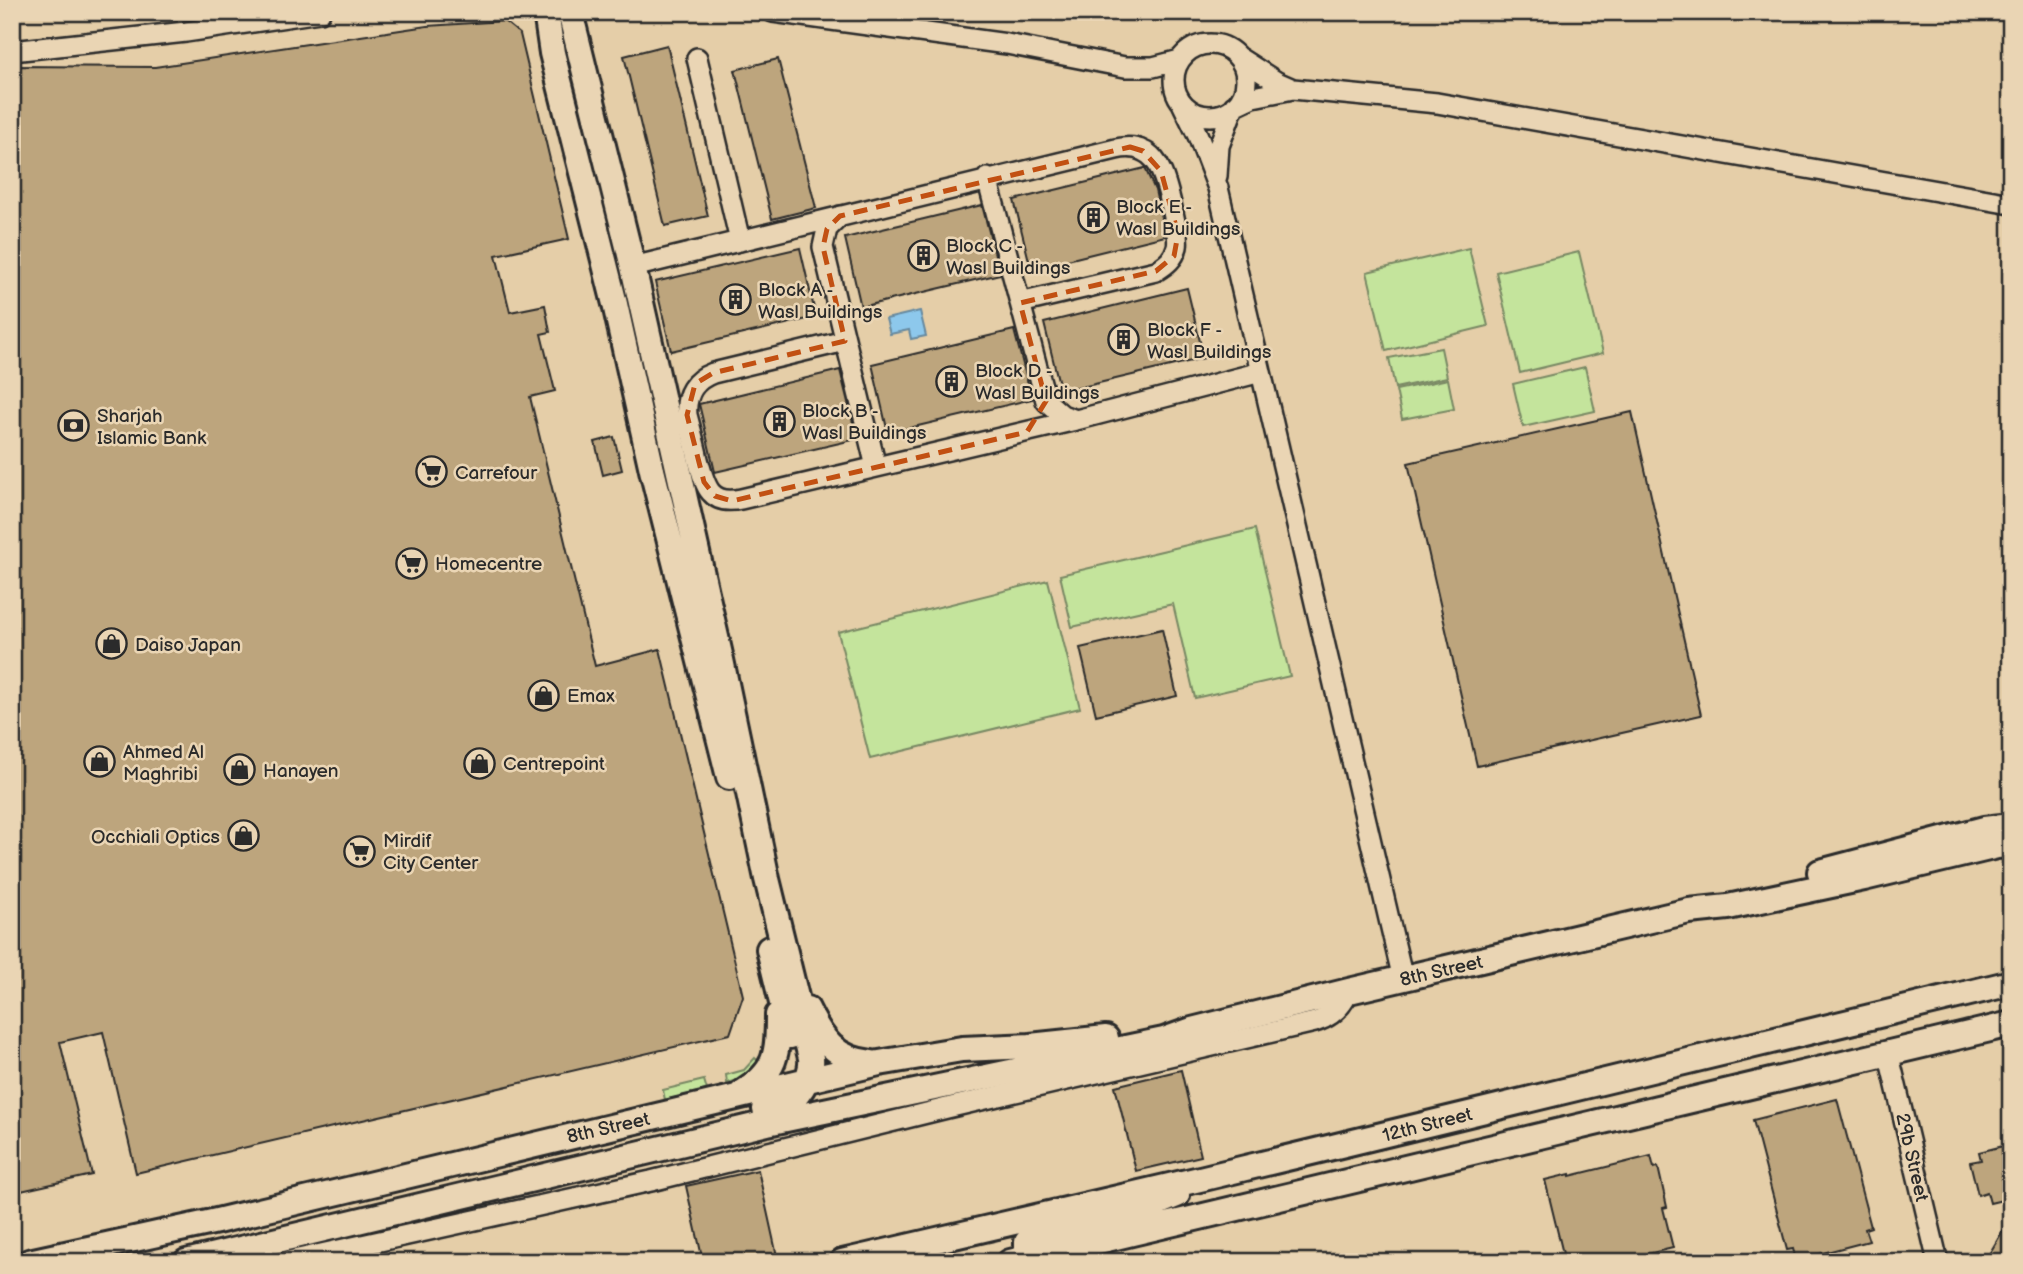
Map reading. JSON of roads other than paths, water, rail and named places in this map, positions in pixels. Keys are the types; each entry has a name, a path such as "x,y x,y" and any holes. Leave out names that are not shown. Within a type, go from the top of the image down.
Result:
{"street":[{"path":"12,51 186,32 320,12"},
{"path":"546,12 552,52 669,536 755,881 785,984 833,1049 853,1060 879,1063"},
{"path":"570,12 633,267 720,655 767,879 796,1062 805,1082 823,1103 836,1108"},
{"path":"773,12 1007,44 1125,67 1153,67 1180,60"},
{"path":"1293,89 1277,82 1221,46 1211,44 1191,49 1180,60 1174,84 1218,188 1403,979"},
{"path":"1218,188 1219,146 1245,86 1243,66 1238,57"},
{"path":"697,58 740,241"},
{"path":"1182,103 1199,114 1209,116 1219,115 1253,97 1293,89 1370,95 1450,105 2011,204"},
{"path":"633,267 988,178 1130,147 1143,151 1154,159 1161,171 1178,245 1174,256 1166,265 1156,271 1020,303"},
{"path":"988,178 1046,401 1062,415 1076,420"},
{"path":"840,216 827,229 822,247 876,467"},
{"path":"600,246 612,251 618,262 648,385 664,413"},
{"path":"845,341 703,377 695,384 686,404 704,482 715,496 723,500 741,499 1027,432 1261,372"},
{"path":"1027,432 1039,418 1046,401"},
{"path":"669,536 676,538 687,548 704,617 720,655"},
{"name":"8th Street","path":"1689,911 1724,896 1984,830 2011,826"},
{"name":"8th Street","path":"186,1262 836,1108 1164,1040 1192,1030 1349,991 1689,911 1728,907 2011,845"},
{"name":"12th Street","path":"842,1262 1204,1178 2011,983"},
{"path":"733,1098 766,1074 775,1060 785,984"},
{"path":"285,1262 651,1181 921,1114 1315,1022 1332,1014 1345,1000 1349,991"},
{"name":"12th Street","path":"1033,1258 2011,1024"},
{"name":"8th Street","path":"29,1262 217,1221 879,1063 962,1049 1030,1046 1171,1029 1192,1030"},
{"name":"29b Street","path":"1888,1052 1938,1262"},
{"path":"654,1151 664,1138 678,1131 784,1105 794,1100 805,1082"},
{"path":"356,1222 376,1203 426,1190 433,1180 434,1168"},
{"path":"1033,1258 1027,1248 1027,1242 1035,1235 1151,1207 1204,1178"}],"water":[{"path":"920,311 926,336 911,339 909,330 890,334 886,319"}],"place":[{"name":"Block E - Wasl Buildings","path":"1093,217"},
{"name":"Block C - Wasl Buildings","path":"923,256"},
{"name":"Block A - Wasl Buildings","path":"735,300"},
{"name":"Block F - Wasl Buildings","path":"1124,340"},
{"name":"Block D - Wasl Buildings","path":"952,381"},
{"name":"Block B - Wasl Buildings","path":"779,421"},
{"name":"Sharjah Islamic Bank","path":"74,426"},
{"name":"Carrefour","path":"432,472"},
{"name":"Homecentre","path":"412,563"},
{"name":"Daiso Japan","path":"112,644"},
{"name":"Emax","path":"544,695"},
{"name":"Ahmed Al Maghribi","path":"100,762"},
{"name":"Centrepoint","path":"480,763"},
{"name":"Hanayen","path":"240,770"},
{"name":"Occhiali Optics","path":"243,836"},
{"name":"Mirdif City Center","path":"360,851"}]}
